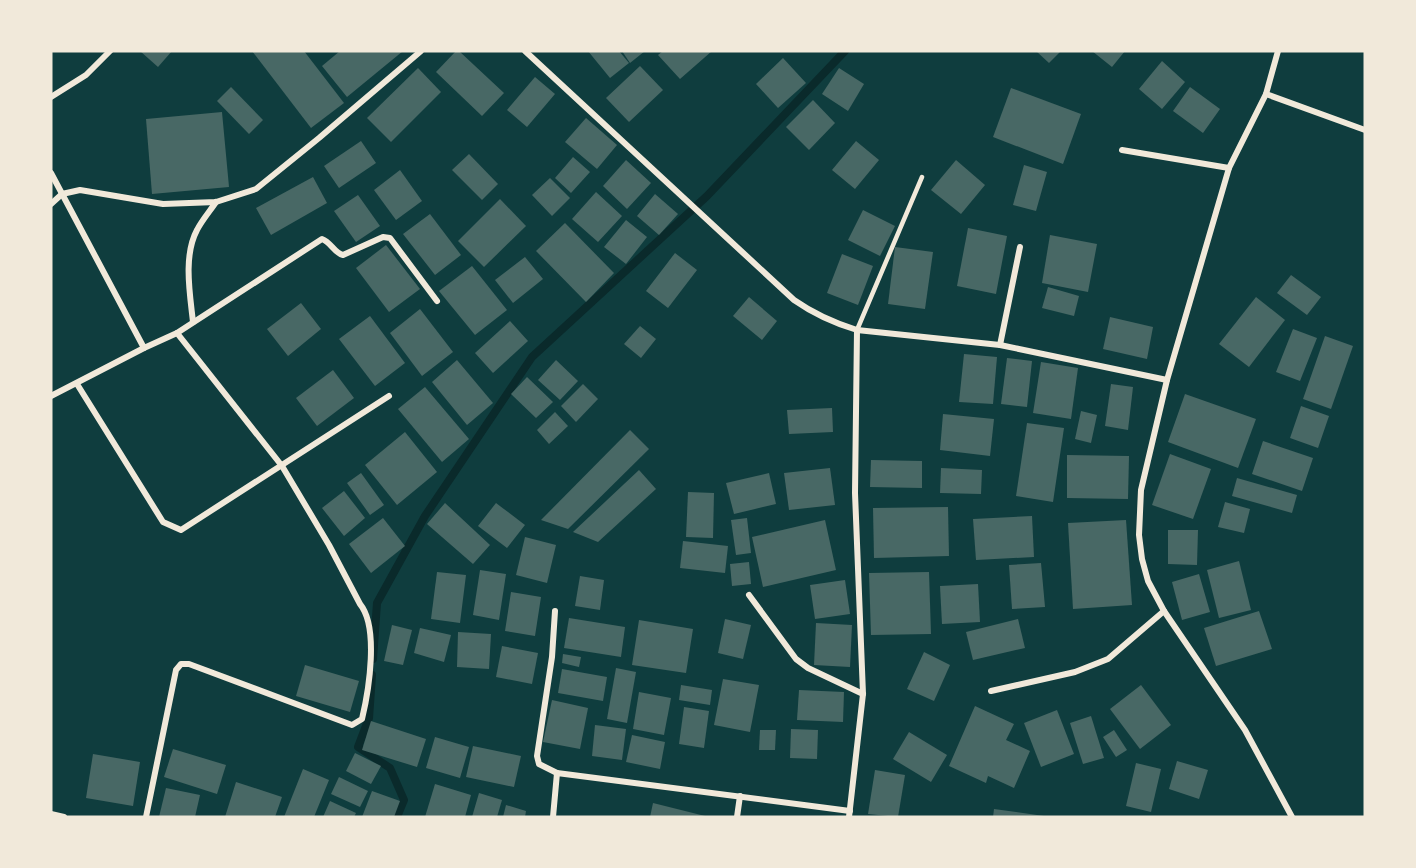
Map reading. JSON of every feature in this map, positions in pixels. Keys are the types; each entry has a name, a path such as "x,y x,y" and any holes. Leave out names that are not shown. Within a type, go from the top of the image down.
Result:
{"street":[{"path":"51,97 86,75 110,51"},
{"path":"51,204 62,194 80,190 162,204 216,202 256,189 421,51"},
{"path":"525,51 706,221 794,300 819,316 835,324 857,330 1000,345 1167,380"},
{"path":"1278,51 1266,94 1229,168 1167,380 1141,490 1139,525 1142,559 1149,582 1164,611 1245,730 1292,817"},
{"path":"1266,94 1365,130"},
{"path":"1122,150 1229,168"},
{"path":"51,173 144,348"},
{"path":"193,322 190,283 191,247 196,231 216,202"},
{"path":"51,396 177,333 322,239 326,240 338,254 343,255 383,237 390,238 437,301"},
{"path":"1000,345 1020,247"},
{"path":"555,611 552,657 537,756 539,764 557,773 740,796 850,814 863,694 855,493 857,330"},
{"path":"146,817 176,670 181,664 189,664 348,725 355,724 362,719 369,680 370,636 366,612 282,466 177,333"},
{"path":"77,384 163,522 181,530 389,396"},
{"path":"749,596 796,659 808,668 863,694"},
{"path":"991,691 1075,672 1108,659 1164,611"},
{"path":"553,817 557,773"},
{"path":"737,817 740,796"},
{"path":"51,814 64,817"}],"lane":[{"path":"857,330 922,177"}],"building":[{"path":"140,51 172,51 158,67"},
{"path":"252,51 304,51 344,103 311,128"},
{"path":"340,51 403,51 347,97 322,66"},
{"path":"456,51 459,51 504,93 482,116 436,72"},
{"path":"588,51 619,51 629,63 610,78"},
{"path":"622,51 645,51 630,63"},
{"path":"663,51 712,51 680,79 658,55"},
{"path":"1036,51 1061,51 1049,63"},
{"path":"1092,51 1125,51 1112,67"},
{"path":"783,58 806,83 778,108 756,84"},
{"path":"1162,61 1185,82 1162,109 1139,89"},
{"path":"640,66 663,90 629,122 606,98"},
{"path":"418,68 441,92 391,142 367,118"},
{"path":"839,68 864,84 848,111 822,94"},
{"path":"535,77 555,94 527,127 507,110"},
{"path":"231,87 263,120 249,134 217,101"},
{"path":"1190,87 1220,109 1203,133 1173,111"},
{"path":"1011,88 1081,114 1063,164 993,137"},
{"path":"813,100 835,123 809,150 786,127"},
{"path":"222,112 229,187 152,194 146,119"},
{"path":"586,118 617,145 597,169 565,142"},
{"path":"361,141 376,163 339,188 324,166"},
{"path":"856,141 879,160 855,189 832,170"},
{"path":"469,154 498,184 482,200 452,170"},
{"path":"573,157 590,172 571,193 555,178"},
{"path":"626,160 651,183 627,209 603,186"},
{"path":"956,160 985,185 961,214 931,190"},
{"path":"1024,165 1047,172 1036,211 1013,205"},
{"path":"400,170 422,201 396,220 374,190"},
{"path":"313,177 327,203 271,235 256,208"},
{"path":"550,178 570,198 552,216 532,195"},
{"path":"596,192 622,216 598,242 572,219"},
{"path":"655,194 678,214 659,235 637,216"},
{"path":"358,195 380,226 356,242 334,211"},
{"path":"500,199 526,226 484,267 458,241"},
{"path":"863,210 895,226 880,256 848,240"},
{"path":"430,214 461,255 435,275 403,234"},
{"path":"626,220 647,237 626,264 604,247"},
{"path":"565,223 614,273 586,302 536,251"},
{"path":"968,228 1007,236 996,294 957,286"},
{"path":"1050,235 1097,244 1088,292 1042,283"},
{"path":"386,245 420,289 389,312 356,268"},
{"path":"895,247 933,252 925,309 888,304"},
{"path":"675,253 697,270 668,308 646,291"},
{"path":"842,254 873,266 858,305 827,293"},
{"path":"525,257 543,279 513,303 495,280"},
{"path":"472,266 507,310 475,335 439,291"},
{"path":"1291,275 1321,297 1307,315 1277,293"},
{"path":"1048,287 1079,296 1074,316 1042,308"},
{"path":"749,297 777,321 762,340 733,316"},
{"path":"1256,297 1285,320 1249,367 1219,344"},
{"path":"301,303 321,329 288,356 267,329"},
{"path":"420,309 453,352 422,376 390,333"},
{"path":"370,316 405,363 375,386 339,339"},
{"path":"1110,317 1153,327 1147,359 1103,349"},
{"path":"510,321 528,341 493,373 475,353"},
{"path":"640,326 656,339 641,358 624,344"},
{"path":"1293,329 1317,338 1300,381 1276,372"},
{"path":"1325,336 1353,346 1331,409 1303,399"},
{"path":"964,354 997,357 993,404 959,402"},
{"path":"1007,358 1032,361 1027,407 1001,404"},
{"path":"457,360 493,403 467,425 432,382"},
{"path":"556,360 578,381 560,400 538,380"},
{"path":"1041,362 1078,368 1071,419 1033,413"},
{"path":"333,370 354,398 317,426 296,398"},
{"path":"527,377 553,402 536,418 511,394"},
{"path":"583,384 598,399 576,422 561,406"},
{"path":"1111,384 1133,387 1128,430 1105,426"},
{"path":"425,387 469,439 442,462 398,409"},
{"path":"1185,394 1256,419 1238,468 1168,442"},
{"path":"1301,406 1329,416 1318,448 1290,438"},
{"path":"832,408 833,432 789,434 787,410"},
{"path":"1081,411 1097,415 1091,443 1075,439"},
{"path":"555,412 568,426 549,444 537,430"},
{"path":"943,414 994,419 990,456 940,450"},
{"path":"1027,423 1064,428 1053,502 1016,496"},
{"path":"630,430 649,449 568,529 541,520"},
{"path":"405,432 437,472 397,505 365,465"},
{"path":"1263,441 1313,458 1302,491 1252,474"},
{"path":"1170,454 1211,469 1193,519 1152,505"},
{"path":"1067,455 1129,456 1128,499 1067,498"},
{"path":"871,460 922,461 922,488 870,487"},
{"path":"830,468 835,505 789,510 784,473"},
{"path":"941,468 982,470 981,494 940,493"},
{"path":"639,470 656,489 598,542 573,532"},
{"path":"361,473 384,505 370,515 347,483"},
{"path":"769,473 776,504 734,514 726,483"},
{"path":"1237,478 1297,495 1292,513 1232,496"},
{"path":"344,491 365,518 344,536 322,508"},
{"path":"688,492 714,493 713,538 686,537"},
{"path":"1225,502 1250,509 1244,533 1218,527"},
{"path":"445,503 490,545 473,564 427,524"},
{"path":"496,503 525,525 507,548 478,526"},
{"path":"948,507 949,556 874,558 873,508"},
{"path":"1032,516 1034,557 976,560 973,519"},
{"path":"383,518 405,546 371,573 349,544"},
{"path":"747,518 751,553 736,555 731,520"},
{"path":"825,520 836,570 763,587 752,537"},
{"path":"1126,520 1132,605 1073,609 1068,523"},
{"path":"1168,530 1198,530 1197,565 1168,564"},
{"path":"525,537 556,545 547,583 516,575"},
{"path":"683,541 728,546 725,573 680,568"},
{"path":"1239,561 1251,610 1219,618 1207,570"},
{"path":"749,562 751,584 732,586 730,564"},
{"path":"1041,563 1045,607 1012,609 1009,565"},
{"path":"480,570 506,574 499,620 473,615"},
{"path":"437,572 466,575 460,623 431,619"},
{"path":"929,572 931,634 871,635 869,573"},
{"path":"1199,574 1210,612 1182,620 1172,582"},
{"path":"580,576 604,580 600,610 575,606"},
{"path":"845,580 850,614 815,619 810,585"},
{"path":"978,584 980,622 942,624 940,586"},
{"path":"511,592 541,597 535,636 505,631"},
{"path":"1259,611 1272,649 1216,666 1204,628"},
{"path":"569,618 625,627 621,657 564,648"},
{"path":"725,619 751,625 743,659 718,653"},
{"path":"1018,619 1025,648 973,660 966,632"},
{"path":"639,620 693,629 686,673 632,665"},
{"path":"816,623 852,625 850,667 814,665"},
{"path":"392,625 412,630 403,665 384,661"},
{"path":"420,628 451,635 444,662 414,653"},
{"path":"458,632 491,634 489,669 457,667"},
{"path":"502,646 538,653 532,684 496,677"},
{"path":"924,652 950,665 934,701 907,689"},
{"path":"563,654 581,657 579,667 562,663"},
{"path":"305,665 359,681 350,712 296,696"},
{"path":"616,668 636,672 627,723 607,719"},
{"path":"562,669 607,677 603,701 558,693"},
{"path":"723,679 759,685 750,732 714,725"},
{"path":"681,685 712,690 710,705 679,700"},
{"path":"1141,685 1171,725 1140,749 1110,709"},
{"path":"799,690 844,692 843,722 797,720"},
{"path":"639,692 671,698 664,735 633,729"},
{"path":"552,700 588,708 580,749 543,742"},
{"path":"975,706 1014,724 1006,740 1030,751 1014,788 988,776 986,783 949,766"},
{"path":"684,707 709,711 704,748 679,744"},
{"path":"1057,710 1074,754 1041,767 1024,723"},
{"path":"1091,716 1104,758 1083,764 1070,723"},
{"path":"371,721 426,739 417,767 362,750"},
{"path":"595,725 626,729 622,760 592,756"},
{"path":"791,729 818,730 817,759 790,758"},
{"path":"760,730 776,730 775,750 759,750"},
{"path":"1114,730 1127,750 1116,757 1103,737"},
{"path":"909,732 947,755 931,782 893,759"},
{"path":"632,735 665,742 660,769 626,762"},
{"path":"435,737 469,747 460,778 426,768"},
{"path":"473,746 521,756 514,787 466,777"},
{"path":"173,749 226,765 217,794 164,777"},
{"path":"355,753 381,766 371,784 346,771"},
{"path":"93,754 140,762 133,806 86,798"},
{"path":"1177,761 1208,770 1199,799 1169,789"},
{"path":"1136,763 1161,769 1151,812 1126,806"},
{"path":"303,769 329,780 314,817 284,817"},
{"path":"875,770 905,775 898,817 868,814"},
{"path":"339,777 368,791 360,807 331,794"},
{"path":"236,782 282,797 275,817 225,817"},
{"path":"435,784 471,795 465,817 425,817"},
{"path":"166,788 200,795 195,817 159,817"},
{"path":"372,791 400,801 394,817 362,817"},
{"path":"479,793 502,800 497,817 472,817"},
{"path":"330,801 356,813 354,817 323,817"},
{"path":"653,803 705,816 705,817 650,817"},
{"path":"506,805 526,811 525,817 503,817"},
{"path":"994,809 1044,816 1044,817 993,817"}],"waterway":[{"path":"373,659 377,603 425,516 532,357 707,196 845,51"},
{"path":"372,675 369,718 358,747 390,768 404,800 397,817"}]}
